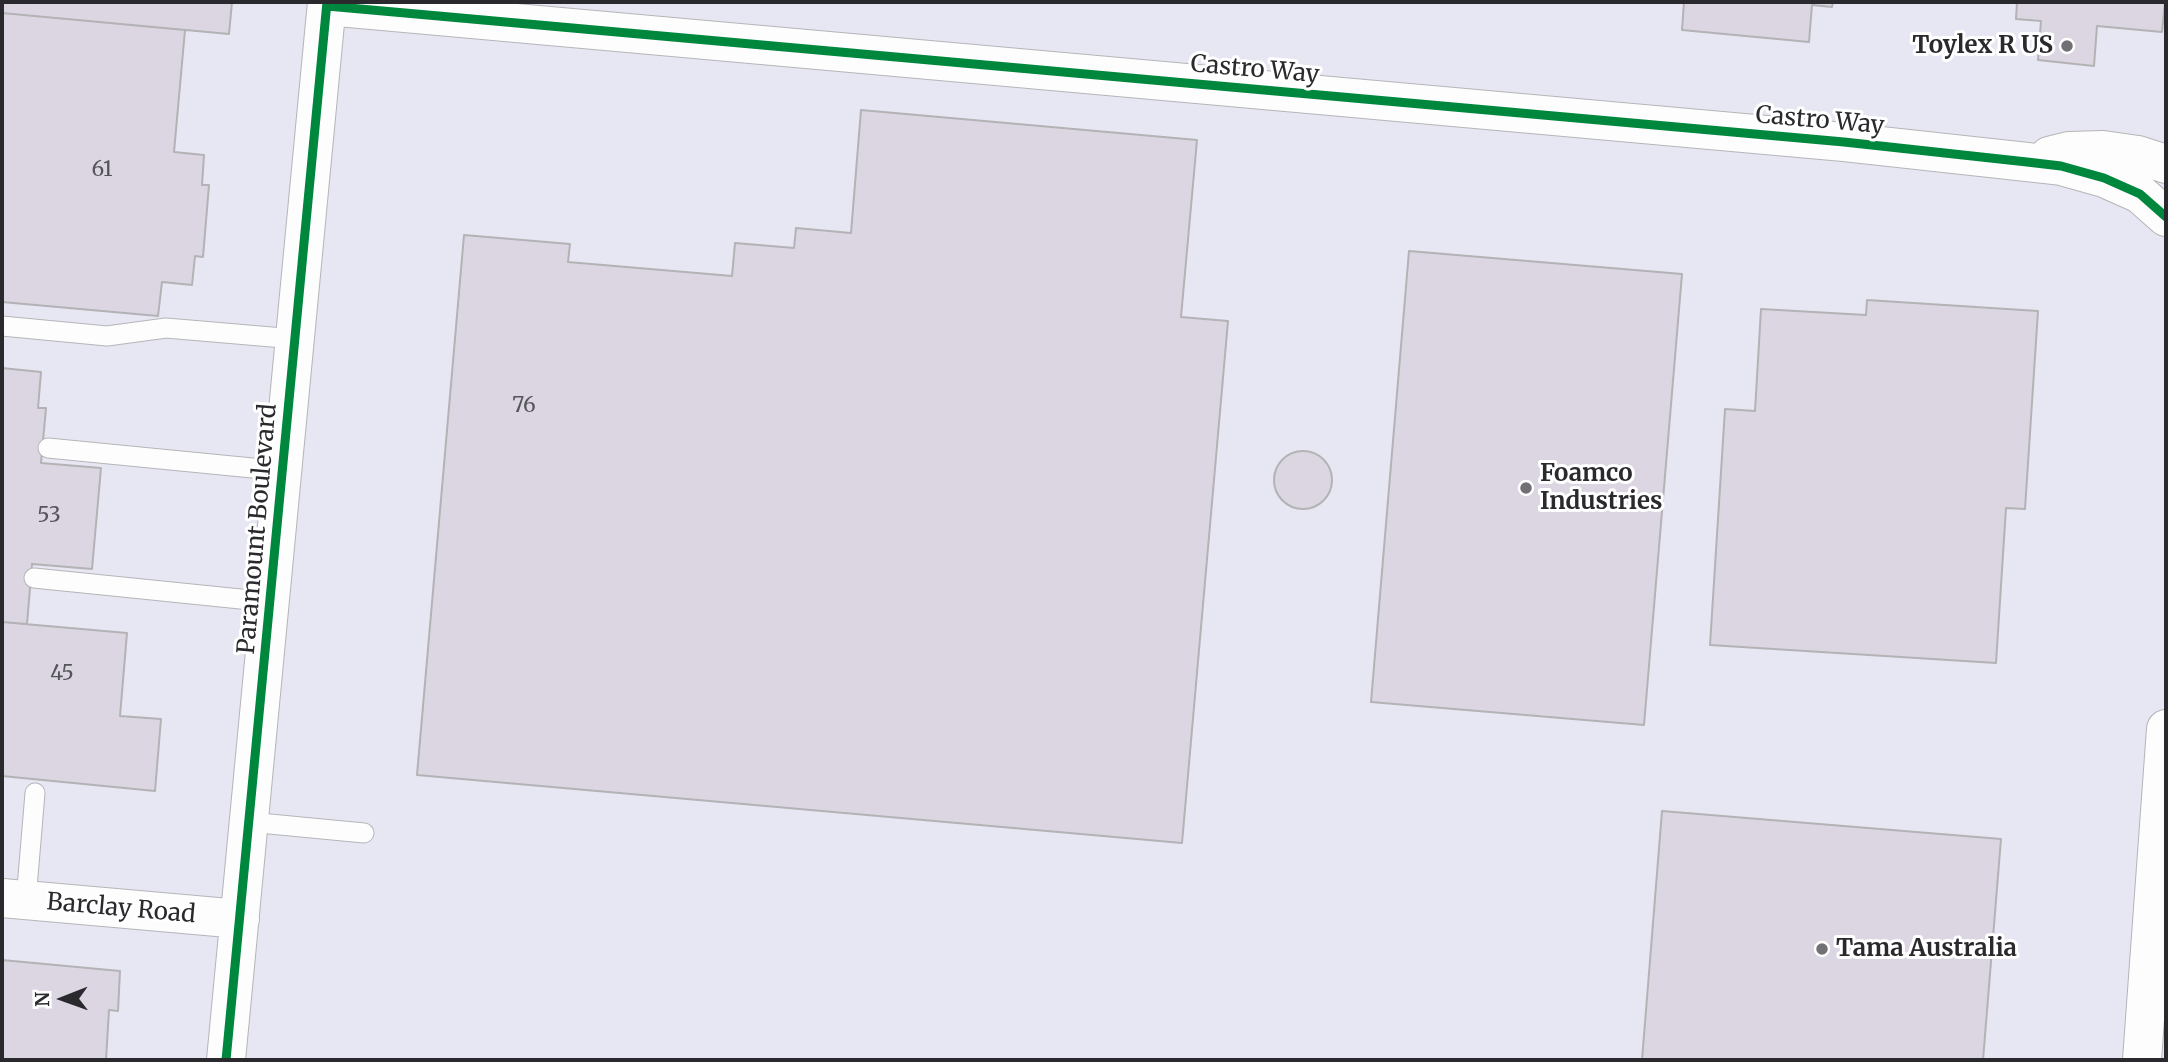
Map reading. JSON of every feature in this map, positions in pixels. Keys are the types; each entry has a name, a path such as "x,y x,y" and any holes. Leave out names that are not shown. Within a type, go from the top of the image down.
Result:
{"street":[{"name":"Castro Way","path":"327,4 1844,142 2027,162 2061,166 2104,178 2140,194 2166,216"},
{"name":"Paramount Boulevard","path":"226,1060 327,4"},
{"name":"Castro Way","path":"2027,162 2069,151 2103,150 2138,155 2166,164"},
{"path":"2142,1060 2166,729"},
{"name":"Barclay Road","path":"14,899 240,919"}],"lane":[{"path":"2,326 107,336 166,328 295,338"},
{"path":"48,448 283,471"},
{"path":"34,578 270,601"},
{"path":"14,899 35,793"},
{"path":"249,821 364,832"}],"shaded area":[{"path":"2,2 2166,2 2166,1060 2,1060"}],"building":[{"path":"2,2 232,2 229,34 2,13"},
{"path":"1684,2 1833,2 1832,7 1812,5 1809,42 1682,30"},
{"name":"Toylex R US","path":"2017,2 2165,2 2162,32 2097,26 2094,66 2038,60 2041,21 2016,19"},
{"path":"2,13 185,30 174,152 204,155 202,185 209,185 203,257 195,256 192,285 162,282 158,316 2,302"},
{"path":"861,110 1197,140 1181,317 1228,321 1182,843 417,775 464,235 570,244 568,262 732,276 735,243 794,248 796,228 851,233"},
{"name":"Foamco Industries","path":"1409,251 1682,274 1644,725 1371,702"},
{"path":"1867,300 2038,311 2025,509 2006,508 1996,663 1710,645 1725,409 1755,411 1761,309 1866,315"},
{"path":"2,368 41,372 38,408 46,408 41,463 101,468 92,569 32,564 27,624 2,622"},
{"path":"1297,451 1309,451 1324,459 1332,474 1332,486 1324,501 1309,509 1297,509 1282,501 1274,486 1274,474 1282,459"},
{"path":"2,622 127,633 120,716 161,719 155,791 2,776"},
{"name":"Tama Australia","path":"1662,811 2001,839 1983,1060 1642,1060"},
{"path":"2,960 120,971 118,1011 109,1010 106,1060 2,1060"}],"cycle path":[{"path":"226,1060 327,2"},
{"path":"327,6 1844,142 2027,162 2061,166 2104,178 2140,194 2166,217"}],"place":[{"name":"Toylex R US","path":"2067,46"},
{"name":"Foamco Industries","path":"1526,488"},
{"name":"Tama Australia","path":"1822,949"}]}
